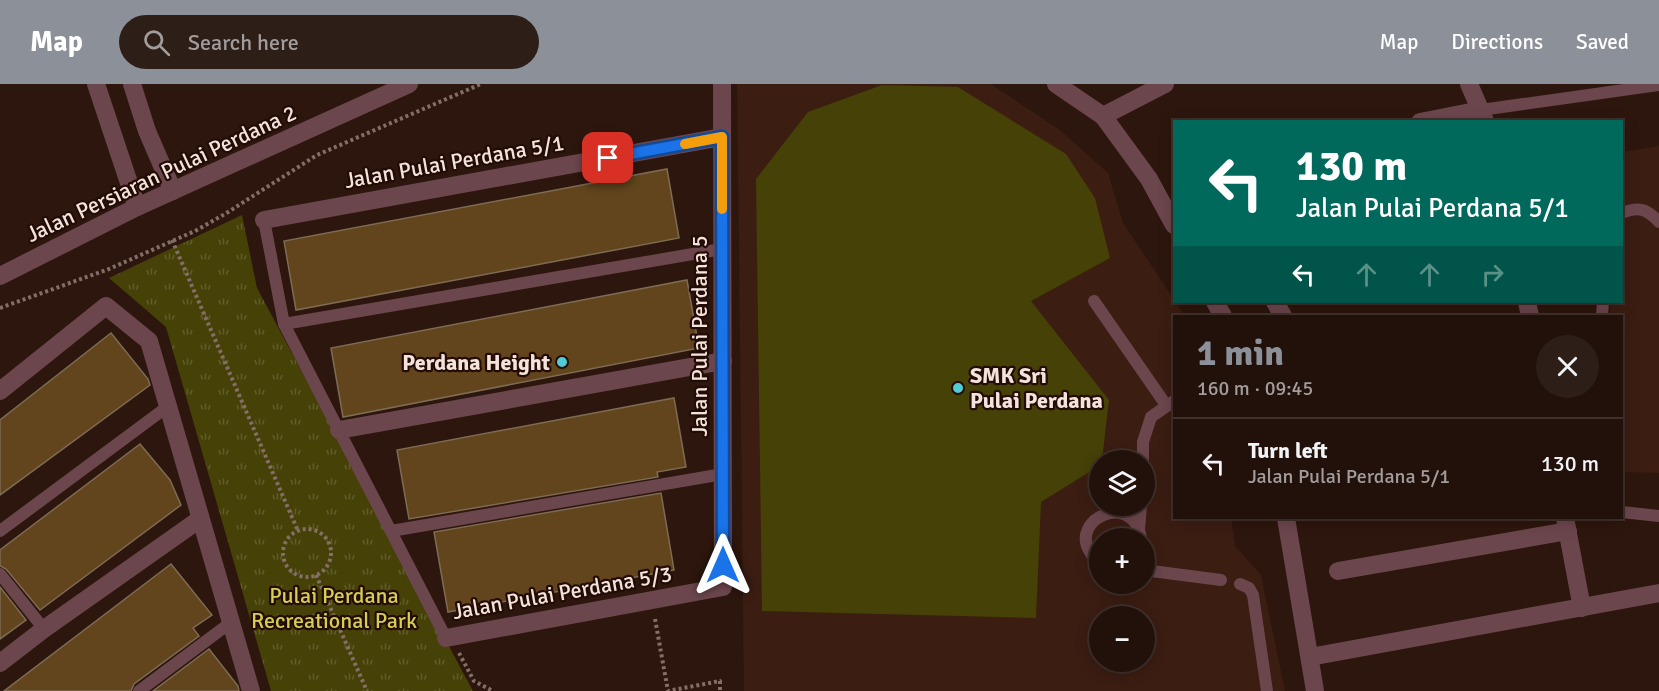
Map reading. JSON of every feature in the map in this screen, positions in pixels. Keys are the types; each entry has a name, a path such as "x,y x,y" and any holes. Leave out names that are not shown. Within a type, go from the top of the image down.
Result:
{"street":[{"path":"96,84 137,207"},
{"path":"132,84 147,131 173,191"},
{"name":"Jalan Persiaran Pulai Perdana 2","path":"0,276 137,207 409,84"},
{"name":"Jalan Pulai Perdana 5","path":"722,84 723,587"},
{"path":"1056,84 1103,116 1149,179 1173,223"},
{"path":"1103,116 1164,84"},
{"path":"1441,120 1483,116 1469,84"},
{"name":"Jalan Pulai Perdana 5/1","path":"264,219 722,137"},
{"path":"0,390 106,306 149,341 251,691"},
{"path":"339,430 723,361"},
{"path":"0,663 44,629 200,519"},
{"path":"1286,519 1316,691"},
{"path":"1338,571 1567,524 1582,608"},
{"name":"Jalan Pulai Perdana 5/3","path":"448,638 723,587"},
{"path":"1310,657 1659,593"}],"lane":[{"path":"1483,116 1658,85"},
{"path":"1623,213 1631,209 1649,211 1659,222"},
{"path":"264,219 284,324 448,638"},
{"path":"284,324 722,249"},
{"path":"1094,301 1170,403 1151,417 1143,442 1143,450"},
{"path":"0,531 167,406"},
{"path":"391,531 723,474"},
{"path":"1089,550 1087,530 1097,517 1113,512 1129,516 1136,528"},
{"path":"1623,512 1659,516"},
{"path":"1155,571 1221,580"},
{"path":"0,574 44,629"},
{"path":"1240,584 1249,588 1253,595 1267,691"},
{"path":"139,691 230,624"}],"path":[{"path":"0,308 109,269 195,231 317,155 481,84"},
{"path":"172,240 298,531"},
{"path":"306,528 319,531 328,539 332,552 329,564 320,573 308,577 295,574 286,566 282,553 285,541 298,531 306,528"},
{"path":"315,575 367,691"},
{"path":"652,600 668,691 720,681 720,691"},
{"path":"448,638 474,681 494,691"}],"shaded area":[{"name":"SMK Sri Pulai Perdana","path":"737,84 991,84 1060,130 1108,173 1123,223 1173,298 1173,303 1176,303 1184,315 1173,315 1173,519 1231,519 1235,546 1261,575 1285,691 744,691"},
{"path":"1659,146 1659,473 1623,472 1623,315 1610,315 1610,303 1623,303 1623,152"}],"green space":[{"name":"SMK Sri Pulai Perdana","path":"882,85 958,87 1066,154 1095,198 1110,258 1031,301 1109,400 1103,450 1089,450 1089,472 1041,502 1036,618 762,611 756,179 808,112"},
{"name":"Pulai Perdana Recreational Park","path":"242,215 257,288 473,691 271,691 166,327 109,278"}],"building":[{"path":"667,169 679,238 296,310 284,241"},
{"path":"687,280 699,348 343,417 331,348"},
{"path":"111,333 148,379 150,385 0,495 0,420"},
{"path":"674,398 686,467 657,472 658,477 409,519 397,450"},
{"path":"140,444 170,480 181,505 40,610 6,569 0,566 0,550"},
{"path":"661,493 674,570 448,612 434,532"},
{"path":"171,564 212,615 193,628 199,636 134,684 131,691 4,691"},
{"path":"0,587 26,620 0,639"},
{"path":"209,649 238,686 239,691 153,691"}],"slow traffic":[{"path":"685,144 722,137 722,209"}],"place":[{"name":"Perdana Height","path":"562,362"},
{"name":"SMK Sri Pulai Perdana","path":"958,388"}],"route":[{"path":"608,158 722,137 723,565"}]}
